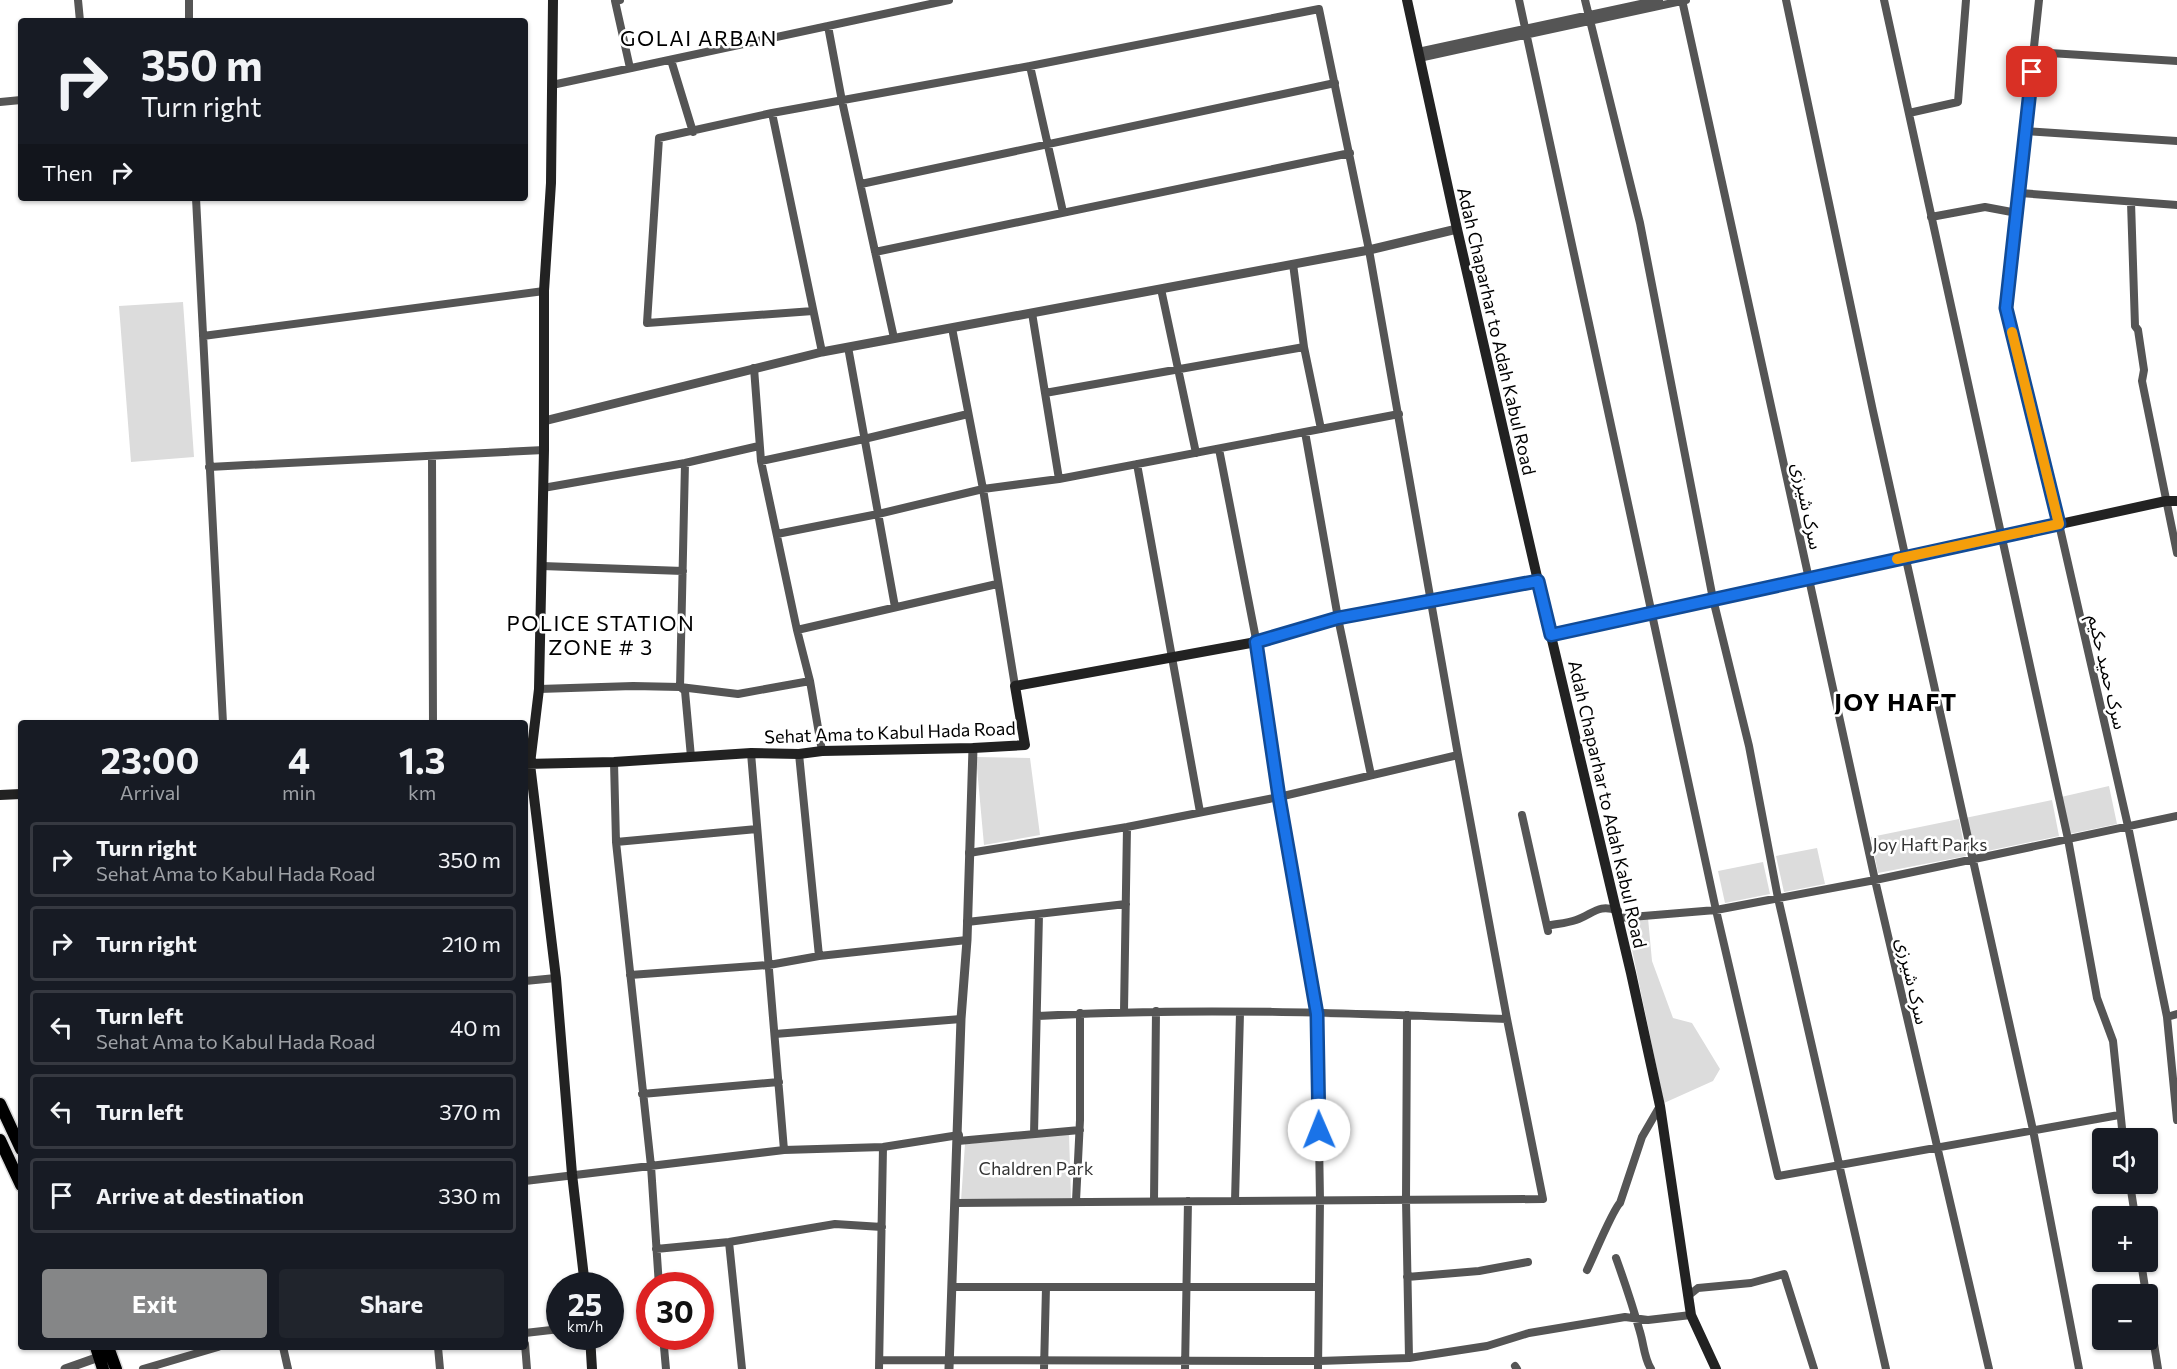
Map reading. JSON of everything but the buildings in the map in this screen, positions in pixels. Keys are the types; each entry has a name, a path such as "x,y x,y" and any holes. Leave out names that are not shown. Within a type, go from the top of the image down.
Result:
{"highway":[{"path":"0,1104 18,1133"},
{"path":"1,1143 18,1179"},
{"path":"109,1350 116,1369"}],"main road":[{"path":"553,0 551,183 544,291 544,450 539,689 528,764 556,978 572,1174 583,1272"},
{"name":"Adah Chaparhar to Adah Kabul Road","path":"1407,0 1457,230 1618,915 1660,1106 1691,1315 1716,1369"},
{"path":"1551,635 2172,501"},
{"path":"1015,686 1256,642 1338,618 1538,581"},
{"name":"Sehat Ama to Kabul Hada Road","path":"528,764 614,762 751,753 799,754 822,751 1025,745 1015,686"},
{"path":"0,795 18,794"},
{"path":"591,1350 592,1369"}],"street":[{"path":"78,0 80,18"},
{"path":"189,0 189,18"},
{"path":"620,0 615,1 630,68"},
{"path":"552,85 949,0"},
{"path":"1308,0 1311,10"},
{"path":"1519,0 1716,910 1778,1176 2119,1115"},
{"path":"1585,0 1640,223 1713,599 1749,746 1778,898 1886,1369"},
{"path":"1589,18 1659,0"},
{"path":"1419,55 1684,0"},
{"name":"سرک شیرزی","path":"1684,0 1875,880 1989,1369"},
{"path":"1786,0 1905,557 2033,1130 2079,1369"},
{"path":"1884,0 2068,839 2097,998 2113,1041 2121,1128"},
{"path":"1909,112 1958,102 1966,0"},
{"name":"سرک حمید حکیم","path":"2039,0 2006,308 2059,524 2128,826 2167,1017 2177,1120"},
{"path":"813,311 647,323 659,138 772,113 842,102 1319,9 1369,250 1458,755 1542,1199 956,1203"},
{"path":"828,27 842,102 894,338"},
{"path":"2034,52 2177,62"},
{"path":"671,60 693,132"},
{"path":"1030,66 1064,212"},
{"path":"861,184 1335,83"},
{"path":"0,102 18,100"},
{"path":"772,113 822,352"},
{"path":"2025,131 2177,141"},
{"path":"875,252 1350,153"},
{"path":"2020,193 2177,205"},
{"path":"196,201 223,720"},
{"path":"2131,202 2135,326 2138,330 2144,370 2142,381 2172,501 2177,553"},
{"path":"1930,217 1985,207 2017,213"},
{"path":"544,421 822,352 1369,250 1457,230"},
{"path":"1293,264 1304,347 1321,429"},
{"path":"1161,289 1196,453"},
{"path":"203,336 544,291"},
{"path":"1032,313 1059,479"},
{"path":"952,328 983,489 1015,686"},
{"path":"848,347 895,607"},
{"path":"1044,393 1304,347"},
{"path":"754,368 761,461 810,681 822,751"},
{"path":"761,461 968,414"},
{"path":"777,534 878,514 983,489 1059,479 1399,414"},
{"path":"1305,432 1338,618 1371,775"},
{"path":"543,488 686,463 759,446"},
{"path":"1219,449 1256,642 1279,797 1317,1014 1320,1200 1318,1365"},
{"path":"209,467 544,450"},
{"path":"432,456 433,720"},
{"path":"686,463 680,687 685,692 691,758"},
{"path":"1137,464 1200,812"},
{"path":"542,566 683,571"},
{"path":"797,630 997,584"},
{"path":"539,689 680,687 738,694 810,681"},
{"path":"950,1365 961,1019 967,940 973,748"},
{"path":"751,753 784,1150"},
{"path":"799,754 819,956"},
{"path":"969,853 1127,827 1279,797 1458,755"},
{"path":"614,762 616,842 651,1166 658,1272"},
{"path":"1522,815 1547,928 1577,920 1592,911 1609,908 1618,915 1716,910 1875,880 2177,816"},
{"path":"1124,1011 1127,827"},
{"path":"616,842 757,829"},
{"path":"967,922 1126,904"},
{"path":"1034,1134 1039,914"},
{"path":"630,975 769,965 819,956 967,940"},
{"path":"528,981 556,978"},
{"path":"1038,1016 1156,1011 1507,1019"},
{"path":"1154,1201 1156,1011"},
{"path":"1076,1201 1080,1130 1080,1013"},
{"path":"1235,1201 1240,1013"},
{"path":"2167,1017 2177,1014"},
{"path":"1407,1015 1406,1200 1409,1358"},
{"path":"775,1034 961,1019"},
{"path":"642,1094 779,1082"},
{"path":"1587,1270 1615,1207 1620,1203 1641,1137 1660,1106"},
{"path":"528,1181 784,1150 884,1147 959,1138 1080,1130"},
{"path":"1,1143 18,1133"},
{"path":"884,1147 880,1365 1318,1365 1409,1358 1487,1346 1529,1333 1625,1317 1648,1320 1691,1315"},
{"path":"1185,1365 1188,1201"},
{"path":"656,1249 729,1242 835,1224 882,1227"},
{"path":"729,1242 742,1369"},
{"path":"1616,1258 1629,1291 1646,1361 1651,1369"},
{"path":"1407,1277 1479,1271 1528,1262"},
{"path":"1688,1296 1698,1288 1751,1283 1784,1274 1814,1369"},
{"path":"953,1287 1318,1287"},
{"path":"1044,1365 1046,1287"},
{"path":"528,1333 546,1331"},
{"path":"143,1369 208,1350"},
{"path":"284,1350 288,1369"},
{"path":"438,1350 440,1369"},
{"path":"525,1350 527,1369"},
{"path":"664,1350 666,1369"},
{"path":"2154,1350 2157,1369"},
{"path":"65,1369 99,1358"}],"green space":[{"path":"183,302 194,457 131,462 119,306"},
{"path":"976,757 1030,758 1040,835 984,845"},
{"path":"2109,786 2117,824 2069,834 2061,797"},
{"name":"Joy Haft Parks","path":"2052,800 2059,836 1973,854 1965,818"},
{"name":"Joy Haft Parks","path":"1959,819 1966,856 1878,873 1871,837"},
{"name":"Joy Haft Parks","path":"1817,848 1825,884 1784,892 1776,856"},
{"path":"1763,862 1770,894 1725,903 1718,871"},
{"path":"1648,918 1652,961 1673,1018 1692,1023 1720,1069 1713,1081 1664,1103 1626,921"},
{"name":"Chaldren Park","path":"1069,1134 1071,1198 961,1201 965,1144"}],"slow traffic":[{"path":"1897,559 2059,524 2012,332"}],"district":[{"name":"GOLAI ARBAN","path":"699,37"},
{"name":"POLICE STATION ZONE # 3","path":"601,634"},
{"name":"JOY HAFT","path":"1896,701"}],"route":[{"path":"1319,1130 1317,1014 1279,797 1256,642 1338,618 1538,581 1551,635 2059,524 2006,308 2032,72"}]}
